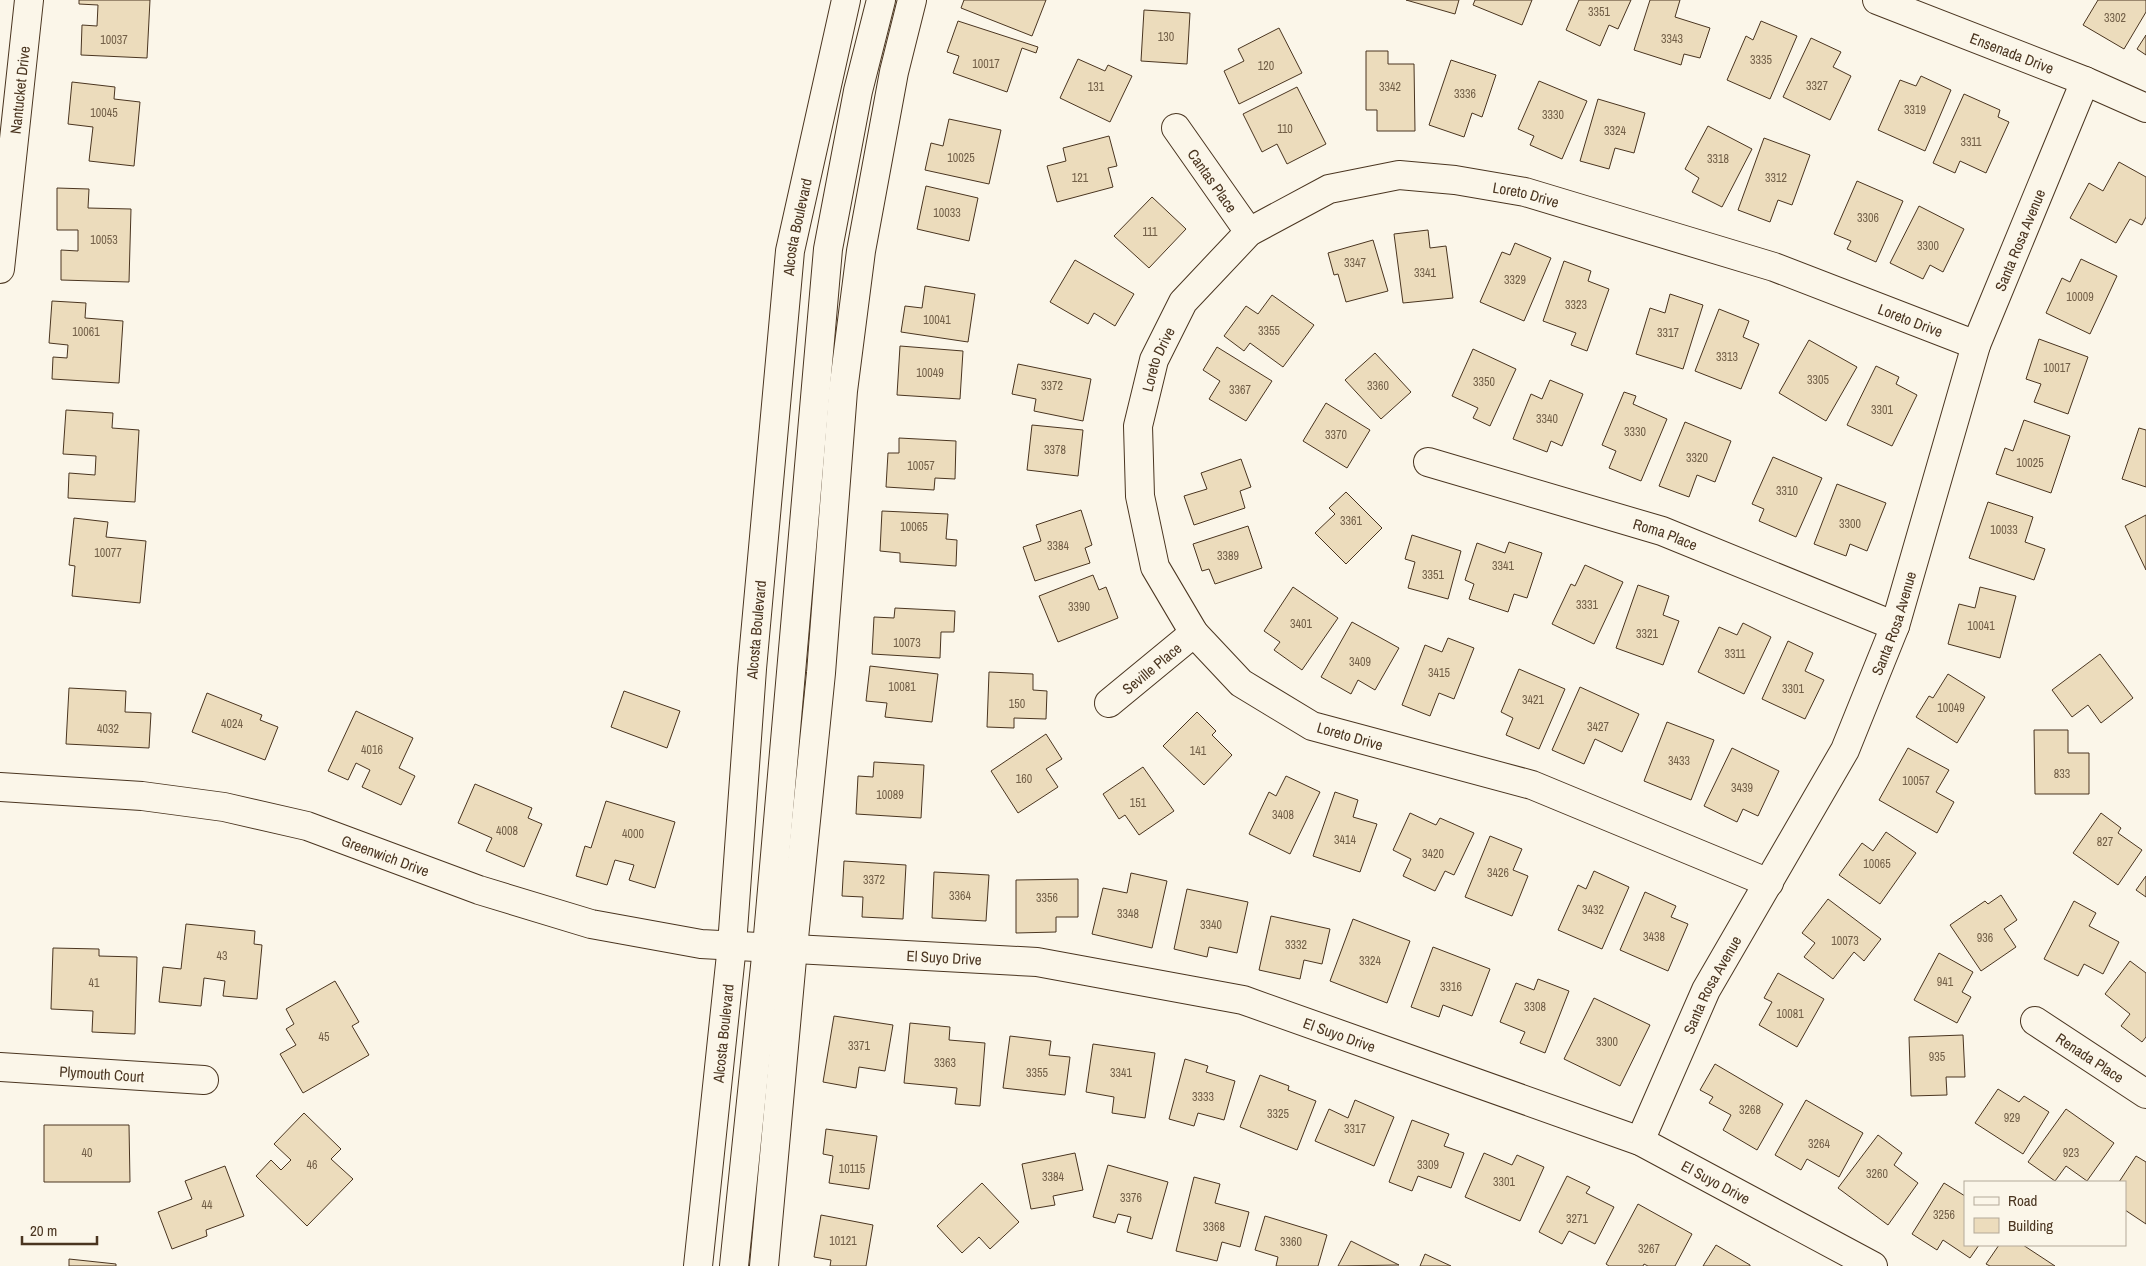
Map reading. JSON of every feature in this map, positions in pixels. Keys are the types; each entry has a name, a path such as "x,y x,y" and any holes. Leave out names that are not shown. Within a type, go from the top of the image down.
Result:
{"street":[{"name":"Nantucket Drive","path":"0,269 28,0"},
{"name":"Alcosta Boulevard","path":"698,1266 732,945 752,669 790,251 846,0"},
{"path":"764,1266 780,948 828,249 858,91 881,0"},
{"path":"734,1266 821,674 845,382 863,242 894,72 912,0"},
{"name":"Ensenada Drive","path":"1877,0 2086,81 2146,108"},
{"name":"Santa Rosa Avenue","path":"1640,1141 1706,990 1845,750 1895,626 1976,345 2086,81"},
{"name":"Cantas Place","path":"1176,128 1249,232"},
{"name":"Loreto Drive","path":"1769,883 1532,785 1312,726 1241,683 1194,633 1155,567 1140,496 1138,426 1154,360 1183,302 1249,232 1329,189 1399,175 1455,180 1525,192 1774,267 1976,345"},
{"name":"Roma Place","path":"1428,462 1662,531 1895,626"},
{"name":"Seville Place","path":"1109,703 1194,633"},
{"name":"Greenwich Drive","path":"0,787 142,796 224,807 307,826 479,890 591,924 701,944 780,948"},
{"name":"El Suyo Drive","path":"780,948 1037,962 1243,1000 1640,1141 1873,1266"},
{"name":"Renada Place","path":"2035,1021 2146,1094"},
{"name":"Plymouth Court","path":"0,1067 204,1080"}],"building":[{"path":"79,0 150,0 147,58 81,55 82,25 97,26 98,5 79,4"},
{"path":"964,0 1046,0 1032,36 961,8"},
{"path":"1406,0 1459,0 1455,14"},
{"path":"1475,0 1532,0 1522,25 1473,5"},
{"path":"1579,0 1631,0 1618,29 1609,25 1600,46 1566,30"},
{"path":"1650,0 1680,0 1675,17 1710,28 1700,58 1684,54 1681,65 1634,50"},
{"path":"2098,0 2146,0 2146,12 2124,49 2083,25"},
{"path":"1144,10 1190,13 1187,64 1141,61"},
{"path":"958,21 1038,47 1036,53 1022,48 1007,92 953,73 959,56 947,52"},
{"path":"1761,21 1797,36 1770,99 1727,80 1746,36 1753,40"},
{"path":"1279,28 1302,73 1239,104 1224,71 1244,61 1238,49"},
{"path":"2146,35 2146,55 2137,49"},
{"path":"1811,38 1841,52 1833,67 1851,76 1830,120 1783,97"},
{"path":"1366,51 1388,51 1388,64 1414,64 1415,131 1377,131 1377,110 1366,110"},
{"path":"1078,59 1105,71 1108,65 1132,76 1110,122 1060,98"},
{"path":"1451,60 1496,75 1482,117 1472,113 1464,137 1429,125"},
{"path":"1921,76 1951,90 1925,151 1878,130 1900,80 1916,86"},
{"path":"1539,81 1587,101 1562,159 1530,145 1534,136 1518,129"},
{"path":"72,82 115,87 114,99 140,102 134,166 89,161 93,127 68,124"},
{"path":"1297,87 1326,144 1287,164 1277,144 1262,152 1243,114"},
{"path":"1964,94 2000,110 1998,117 2009,122 1986,173 1960,161 1955,173 1933,163"},
{"path":"1598,99 1645,113 1634,153 1615,148 1609,169 1580,161"},
{"path":"949,119 1001,130 989,184 925,170 931,143 943,146"},
{"path":"1708,126 1752,149 1722,207 1692,192 1699,178 1685,169"},
{"path":"1109,136 1117,166 1108,168 1113,187 1057,202 1047,166 1066,161 1063,148"},
{"path":"1764,138 1810,155 1792,205 1778,200 1770,222 1738,210"},
{"path":"2119,162 2146,177 2146,217 2142,225 2130,219 2116,243 2070,218 2089,183 2103,191"},
{"path":"1857,181 1903,201 1876,262 1847,249 1851,241 1834,234"},
{"path":"926,186 978,198 969,241 917,229"},
{"path":"57,188 89,189 88,208 131,209 129,282 61,280 61,250 78,251 78,230 57,230"},
{"path":"1152,197 1186,229 1149,268 1114,236"},
{"path":"1919,206 1964,229 1943,272 1930,265 1923,279 1890,263"},
{"path":"1428,230 1430,248 1446,246 1453,298 1403,303 1394,234"},
{"path":"1373,240 1388,291 1346,302 1338,274 1334,275 1328,253"},
{"path":"1515,243 1551,258 1524,321 1480,302 1502,252 1510,255"},
{"path":"2081,259 2117,276 2090,334 2046,313 2062,278 2070,282"},
{"path":"1075,260 1134,294 1115,326 1094,313 1088,324 1050,302"},
{"path":"1564,261 1591,271 1588,281 1609,289 1587,351 1571,345 1576,333 1543,321"},
{"path":"925,286 975,294 968,342 901,332 905,306 922,308"},
{"path":"1670,294 1703,305 1683,369 1636,354 1650,308 1665,313"},
{"path":"1272,295 1314,325 1283,367 1250,343 1244,351 1224,336 1246,306 1258,314"},
{"path":"52,301 86,303 85,318 123,321 119,383 52,379 53,357 67,358 68,345 49,343"},
{"path":"1719,309 1749,321 1743,337 1759,344 1741,389 1695,371"},
{"path":"2039,339 2088,357 2068,414 2034,402 2041,384 2026,379"},
{"path":"1809,340 1857,367 1826,421 1779,393"},
{"path":"900,346 963,351 960,399 897,395"},
{"path":"1217,347 1272,381 1246,421 1209,399 1220,381 1203,370"},
{"path":"1473,349 1516,369 1490,426 1473,418 1478,408 1452,396"},
{"path":"1375,353 1411,392 1381,419 1345,380"},
{"path":"1018,364 1091,379 1083,421 1034,411 1036,399 1012,394"},
{"path":"1876,366 1899,377 1896,384 1917,395 1892,446 1847,425"},
{"path":"1550,380 1583,394 1562,446 1551,441 1547,452 1513,439 1531,394 1542,399"},
{"path":"1624,392 1636,396 1633,404 1667,419 1641,481 1609,468 1616,451 1602,445"},
{"path":"1326,403 1370,430 1347,468 1303,441"},
{"path":"66,410 113,413 112,428 139,430 135,502 68,498 69,473 95,475 96,456 63,454"},
{"path":"2024,420 2070,436 2051,493 1996,474 2005,448 2013,451"},
{"path":"1685,422 1731,441 1715,482 1697,475 1689,497 1659,486"},
{"path":"1032,425 1083,430 1078,476 1027,470"},
{"path":"2139,428 2146,430 2146,487 2122,479"},
{"path":"899,438 956,441 955,479 935,478 934,490 886,487 888,453 899,453"},
{"path":"1773,457 1822,478 1796,537 1759,521 1764,509 1752,504"},
{"path":"1241,459 1251,487 1240,491 1245,508 1194,525 1184,496 1207,489 1201,473"},
{"path":"1837,484 1886,503 1867,551 1850,544 1846,556 1814,544"},
{"path":"1346,492 1382,528 1346,564 1315,533 1335,514 1329,508"},
{"path":"1988,502 2033,517 2025,542 2045,549 2034,580 1969,558"},
{"path":"1081,510 1092,545 1085,548 1090,563 1035,581 1023,547 1041,541 1036,525"},
{"path":"882,511 948,514 946,539 957,540 956,566 900,562 900,553 880,551"},
{"path":"2146,515 2146,570 2125,526"},
{"path":"74,518 108,522 106,537 146,541 140,603 72,596 75,566 69,565"},
{"path":"1248,526 1262,568 1215,584 1209,569 1202,571 1193,544"},
{"path":"1412,535 1461,551 1448,599 1408,588 1415,562 1405,559"},
{"path":"1509,542 1542,553 1527,598 1514,594 1508,612 1469,599 1474,584 1465,580 1477,543 1505,553"},
{"path":"1585,565 1623,582 1594,644 1552,624 1571,584 1575,586"},
{"path":"1093,575 1099,590 1106,587 1118,618 1058,642 1039,596"},
{"path":"1638,585 1669,596 1663,615 1679,621 1663,665 1616,648"},
{"path":"1293,587 1338,618 1302,670 1274,650 1280,642 1264,631"},
{"path":"1980,587 2016,596 2000,658 1948,644 1959,604 1975,608"},
{"path":"895,608 955,611 954,632 941,632 940,658 872,654 874,617 894,618"},
{"path":"1352,622 1399,648 1375,690 1358,680 1351,694 1321,677"},
{"path":"1743,623 1771,637 1744,694 1698,672 1719,627 1737,635"},
{"path":"1448,638 1474,648 1454,699 1439,693 1430,716 1402,705 1425,645 1442,652"},
{"path":"1788,641 1813,653 1805,671 1824,680 1805,719 1762,699"},
{"path":"2100,654 2133,698 2101,723 2088,705 2072,717 2052,690"},
{"path":"870,666 938,674 932,722 885,717 887,703 866,701"},
{"path":"1519,669 1565,689 1539,749 1506,735 1513,718 1501,712"},
{"path":"989,672 1033,674 1033,690 1047,691 1046,719 1014,718 1014,728 987,727"},
{"path":"1948,674 1985,697 1957,743 1916,717 1929,696 1933,698"},
{"path":"1580,687 1639,714 1622,752 1595,739 1584,764 1552,750"},
{"path":"69,688 126,691 125,712 151,713 149,748 66,744"},
{"path":"624,691 680,711 667,748 611,727"},
{"path":"207,693 262,715 260,720 278,727 265,760 192,732"},
{"path":"356,711 413,738 399,768 415,776 401,805 362,787 370,770 356,763 348,780 328,771"},
{"path":"1197,712 1216,731 1212,735 1232,755 1204,785 1163,746"},
{"path":"1667,722 1714,740 1691,800 1644,781"},
{"path":"2034,730 2068,730 2068,753 2089,753 2089,794 2035,794"},
{"path":"1046,734 1062,759 1046,769 1058,787 1018,813 991,771"},
{"path":"1732,748 1779,771 1758,816 1743,809 1737,822 1704,806"},
{"path":"1908,748 1949,770 1936,792 1954,802 1937,833 1879,800"},
{"path":"874,762 924,765 921,818 856,814 858,776 873,777"},
{"path":"1143,767 1174,811 1139,835 1125,815 1119,819 1103,794"},
{"path":"1286,776 1320,792 1290,854 1249,834 1269,792 1276,796"},
{"path":"475,784 532,808 528,818 542,824 524,867 486,851 492,838 458,823"},
{"path":"1335,792 1358,800 1353,817 1377,824 1360,872 1313,856"},
{"path":"606,801 675,822 655,888 629,880 634,865 615,860 607,885 576,876 585,846 591,848"},
{"path":"1410,813 1436,825 1440,818 1474,833 1454,875 1445,871 1435,891 1403,876 1411,859 1393,850"},
{"path":"2101,813 2121,828 2118,833 2142,850 2118,885 2073,853"},
{"path":"1886,832 1916,853 1880,904 1839,875 1862,843 1873,851"},
{"path":"1490,836 1522,849 1513,870 1528,876 1512,916 1465,897"},
{"path":"844,861 906,865 903,919 862,917 863,897 842,896"},
{"path":"1594,871 1629,887 1602,949 1558,930 1578,885 1586,889"},
{"path":"934,872 989,875 986,921 932,918"},
{"path":"1131,873 1167,881 1152,948 1092,934 1103,888 1127,893"},
{"path":"2146,876 2146,897 2136,890"},
{"path":"1078,879 1078,917 1056,917 1056,932 1016,933 1016,880"},
{"path":"1187,889 1248,902 1237,953 1209,947 1207,957 1174,949"},
{"path":"1645,892 1676,906 1671,917 1688,924 1668,971 1620,950"},
{"path":"2001,895 2017,920 2004,929 2016,947 1981,971 1950,925 1985,901 1988,904"},
{"path":"1828,899 1881,939 1864,961 1854,952 1833,979 1804,957 1815,943 1802,933"},
{"path":"2074,901 2096,913 2089,926 2119,942 2103,974 2084,964 2078,976 2044,959"},
{"path":"1271,916 1330,929 1322,964 1304,960 1300,979 1259,970"},
{"path":"1353,919 1410,941 1387,1003 1330,981"},
{"path":"186,924 255,931 254,944 262,945 257,999 223,996 225,981 204,978 201,1006 159,1002 163,967 181,969"},
{"path":"1433,947 1490,969 1472,1016 1443,1005 1439,1017 1411,1007"},
{"path":"53,948 99,949 99,956 137,957 135,1034 92,1032 93,1011 51,1009"},
{"path":"1939,953 1973,972 1962,992 1971,997 1957,1023 1914,1000"},
{"path":"2130,961 2146,973 2146,1037 2142,1042 2121,1026 2130,1014 2105,994"},
{"path":"1778,973 1824,999 1797,1047 1759,1025 1772,1002 1764,998"},
{"path":"1538,979 1569,991 1545,1053 1520,1043 1525,1032 1500,1022 1516,983 1534,990"},
{"path":"335,981 359,1022 352,1026 369,1055 303,1093 280,1054 296,1045 286,1029 294,1024 286,1009"},
{"path":"1594,998 1650,1025 1620,1086 1564,1059"},
{"path":"834,1016 893,1025 885,1071 859,1067 856,1088 823,1082"},
{"path":"910,1023 950,1027 949,1040 985,1043 980,1106 955,1104 957,1088 904,1083"},
{"path":"1963,1035 1965,1077 1946,1077 1947,1095 1911,1096 1909,1037"},
{"path":"1010,1036 1051,1041 1049,1055 1070,1057 1065,1095 1003,1088"},
{"path":"1093,1044 1155,1053 1145,1118 1112,1113 1114,1097 1086,1092"},
{"path":"1185,1059 1208,1066 1206,1072 1235,1081 1224,1120 1198,1113 1194,1126 1169,1119"},
{"path":"1715,1064 1783,1104 1757,1150 1723,1130 1731,1115 1709,1103 1713,1097 1700,1090"},
{"path":"1260,1075 1289,1086 1288,1090 1316,1101 1297,1150 1240,1127"},
{"path":"1998,1089 2019,1102 2024,1096 2049,1112 2023,1154 1975,1123"},
{"path":"1355,1100 1394,1117 1374,1166 1315,1141 1329,1109 1348,1118"},
{"path":"1806,1100 1863,1133 1839,1177 1807,1159 1801,1170 1775,1155"},
{"path":"2066,1109 2114,1143 2087,1181 2066,1166 2055,1181 2028,1162"},
{"path":"304,1113 341,1149 331,1159 353,1179 307,1226 256,1176 271,1160 281,1170 291,1160 274,1144"},
{"path":"1412,1120 1449,1134 1444,1146 1464,1153 1451,1188 1418,1176 1412,1191 1389,1182"},
{"path":"44,1125 129,1125 130,1182 44,1182"},
{"path":"826,1129 877,1136 869,1189 829,1183 833,1156 823,1154"},
{"path":"1878,1135 1902,1153 1894,1165 1918,1183 1888,1225 1838,1188"},
{"path":"1075,1153 1083,1190 1053,1196 1055,1205 1031,1209 1022,1164"},
{"path":"1484,1153 1512,1165 1517,1155 1544,1167 1520,1221 1465,1197"},
{"path":"2136,1156 2146,1162 2146,1224 2126,1211 2126,1181 2120,1181"},
{"path":"1108,1165 1168,1182 1152,1239 1127,1232 1131,1217 1118,1214 1115,1223 1093,1217"},
{"path":"225,1166 244,1216 206,1230 207,1236 172,1249 158,1212 192,1199 185,1181"},
{"path":"1567,1176 1590,1187 1586,1193 1614,1207 1595,1244 1569,1231 1562,1244 1539,1232"},
{"path":"1194,1177 1220,1184 1215,1203 1249,1212 1240,1247 1222,1242 1217,1261 1176,1251"},
{"path":"982,1183 1019,1222 990,1249 979,1237 962,1253 937,1226"},
{"path":"1944,1183 1964,1195 1964,1246 1978,1246 1970,1258 1943,1240 1937,1250 1912,1234"},
{"path":"1638,1204 1692,1234 1675,1266 1648,1266 1644,1264 1643,1266 1609,1266 1606,1264"},
{"path":"821,1215 873,1225 866,1266 830,1266 831,1260 814,1257"},
{"path":"1265,1216 1327,1235 1318,1266 1276,1266 1278,1257 1255,1250"},
{"path":"1351,1241 1399,1265 1338,1266"},
{"path":"1716,1245 1750,1265 1750,1266 1703,1266"},
{"path":"1998,1246 2025,1246 2055,1266 1990,1266 1986,1264"},
{"path":"1425,1254 1451,1266 1420,1266"},
{"path":"69,1259 116,1264 116,1266 69,1266"}]}
